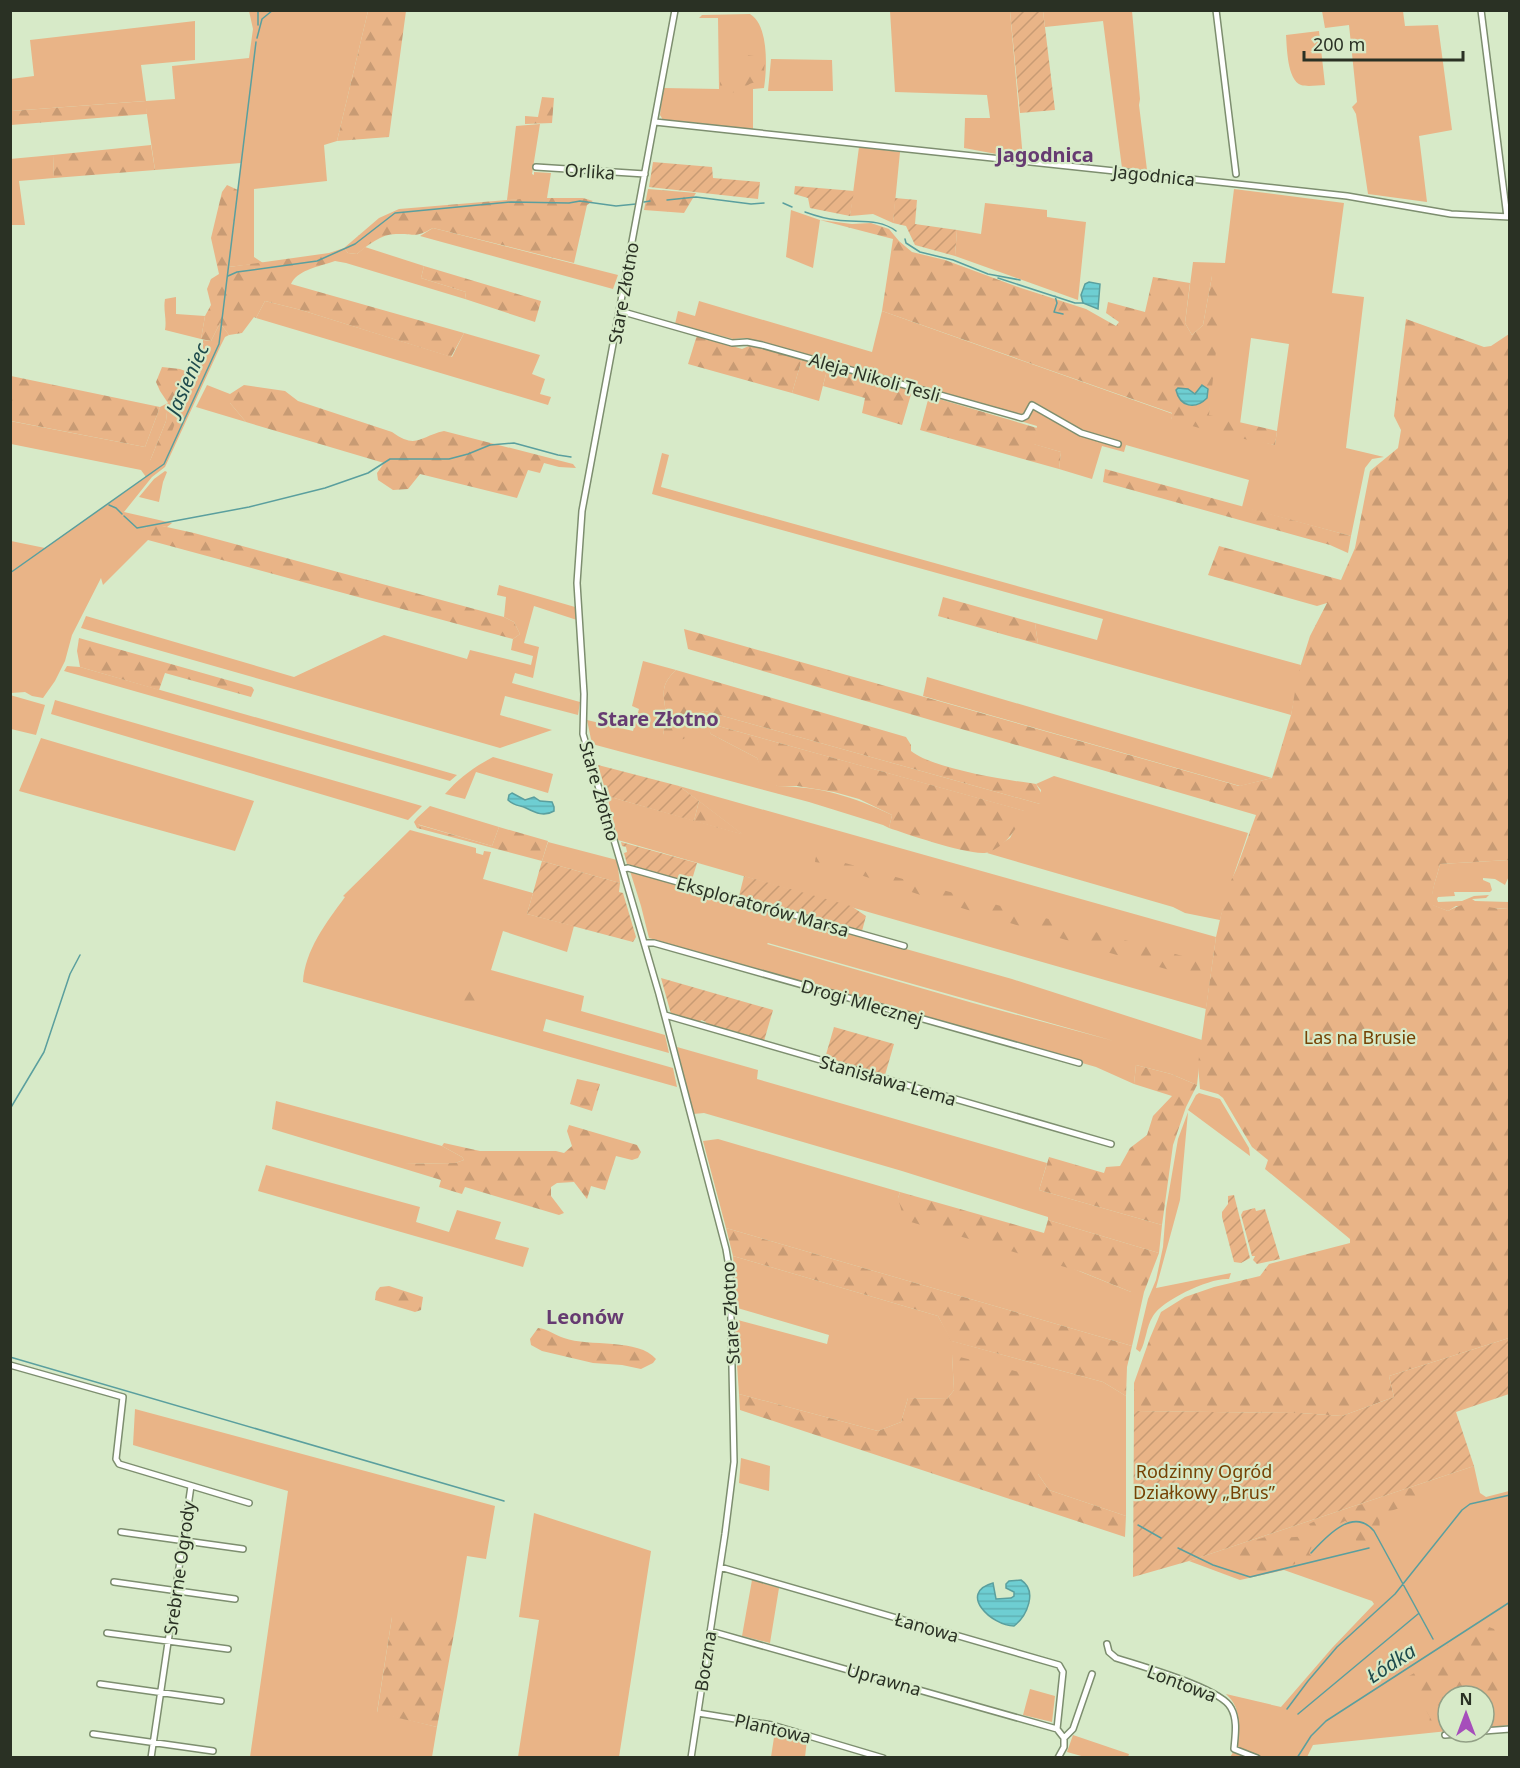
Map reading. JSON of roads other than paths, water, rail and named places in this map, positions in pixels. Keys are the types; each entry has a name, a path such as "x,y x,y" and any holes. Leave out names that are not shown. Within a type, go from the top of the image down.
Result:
{"street":[{"name":"Stare Złotno","path":"675,10 582,511 577,583 584,694 583,734 665,1015 726,1249 730,1274 734,1462 721,1565"},
{"path":"1216,10 1236,174"},
{"path":"1481,10 1508,217"},
{"name":"Jagodnica","path":"655,122 1237,184 1357,198 1451,214 1508,217"},
{"name":"Orlika","path":"536,167 645,174"},
{"name":"Aleja Nikoli Tesli","path":"620,311 732,343 747,342 762,345 1022,418 1026,416 1032,405 1081,432 1118,444"},
{"name":"Eksploratorów Marsa","path":"623,869 628,868 904,946"},
{"name":"Drogi Mlecznej","path":"645,943 654,943 1079,1064"},
{"name":"Stanisława Lema","path":"665,1015 1111,1144"},
{"name":"Srebrne Ogrody","path":"10,1365 123,1397 117,1463 191,1486 151,1758"},
{"path":"191,1486 249,1503"},
{"path":"121,1532 243,1549"},
{"name":"Boczna","path":"691,1758 721,1565"},
{"name":"Łanowa","path":"721,1565 1059,1665 1063,1672 1057,1729"},
{"path":"114,1582 235,1599"},
{"name":"Uprawna","path":"710,1630 1057,1729"},
{"path":"107,1632 228,1649"},
{"name":"Lontowa","path":"1107,1644 1109,1652 1116,1658 1205,1689 1225,1700 1232,1708 1235,1719 1234,1749 1257,1758"},
{"path":"1064,1738 1073,1729 1092,1674"},
{"path":"100,1684 221,1701"},
{"name":"Plantowa","path":"698,1713 772,1725 869,1756 883,1758"},
{"path":"1057,1729 1064,1738 1064,1747 1058,1758"},
{"path":"93,1734 213,1751"}],"water":[{"path":"1089,282 1100,284 1098,309 1083,303 1081,295 1085,284"},
{"path":"1202,385 1208,389 1207,398 1193,405 1184,403 1176,390 1178,388 1188,389 1195,394"},
{"path":"512,793 525,800 534,797 540,801 552,802 554,811 540,814 514,804 508,800"},
{"path":"1021,1580 1029,1590 1030,1597 1019,1622 1014,1626 1005,1625 988,1615 978,1601 978,1594 983,1588 993,1583 996,1599 1011,1598 1014,1592 1006,1588 1006,1584 1009,1581"}],"waterway":[{"path":"258,10 258,25"},
{"name":"Jasieniec","path":"257,38 262,19 273,10"},
{"name":"Jasieniec","path":"10,573 164,464 219,344 256,42"},
{"path":"667,200 696,197 751,204 764,203"},
{"path":"228,276 237,272 317,261 355,244 395,213 511,202 569,203 580,201 616,206 636,204"},
{"path":"644,202 650,201"},
{"path":"783,203 792,207"},
{"path":"805,212 833,220 883,224 896,231"},
{"path":"905,239 906,243 920,252 953,260 988,274 1020,280"},
{"path":"998,278 1075,303 1083,303"},
{"path":"1055,296 1057,303 1054,312 1063,314"},
{"path":"124,516 137,528 249,507 325,488 368,473 390,459 449,459 490,445 514,443 571,457"},
{"path":"109,505 122,514"},
{"path":"10,1109 44,1052 70,974 80,955"},
{"path":"10,1357 504,1501"},
{"path":"1287,1709 1337,1647 1395,1594 1462,1510 1470,1504 1510,1495"},
{"path":"1311,1553 1340,1527 1357,1522 1366,1524 1374,1531 1433,1639"},
{"path":"1138,1525 1161,1538"},
{"path":"1178,1548 1213,1565 1250,1577 1369,1548"},
{"name":"Łódka","path":"1297,1758 1311,1736 1326,1721 1510,1602"},
{"path":"1298,1714 1418,1614"}],"district":[{"name":"Jagodnica","path":"1045,154"},
{"name":"Stare Złotno","path":"658,718"},
{"name":"Leonów","path":"585,1316"}],"park label":[{"name":"Las na Brusie","path":"1360,1037"},
{"name":"Rodzinny Ogród Działkowy „Brus”","path":"1204,1481"}]}
